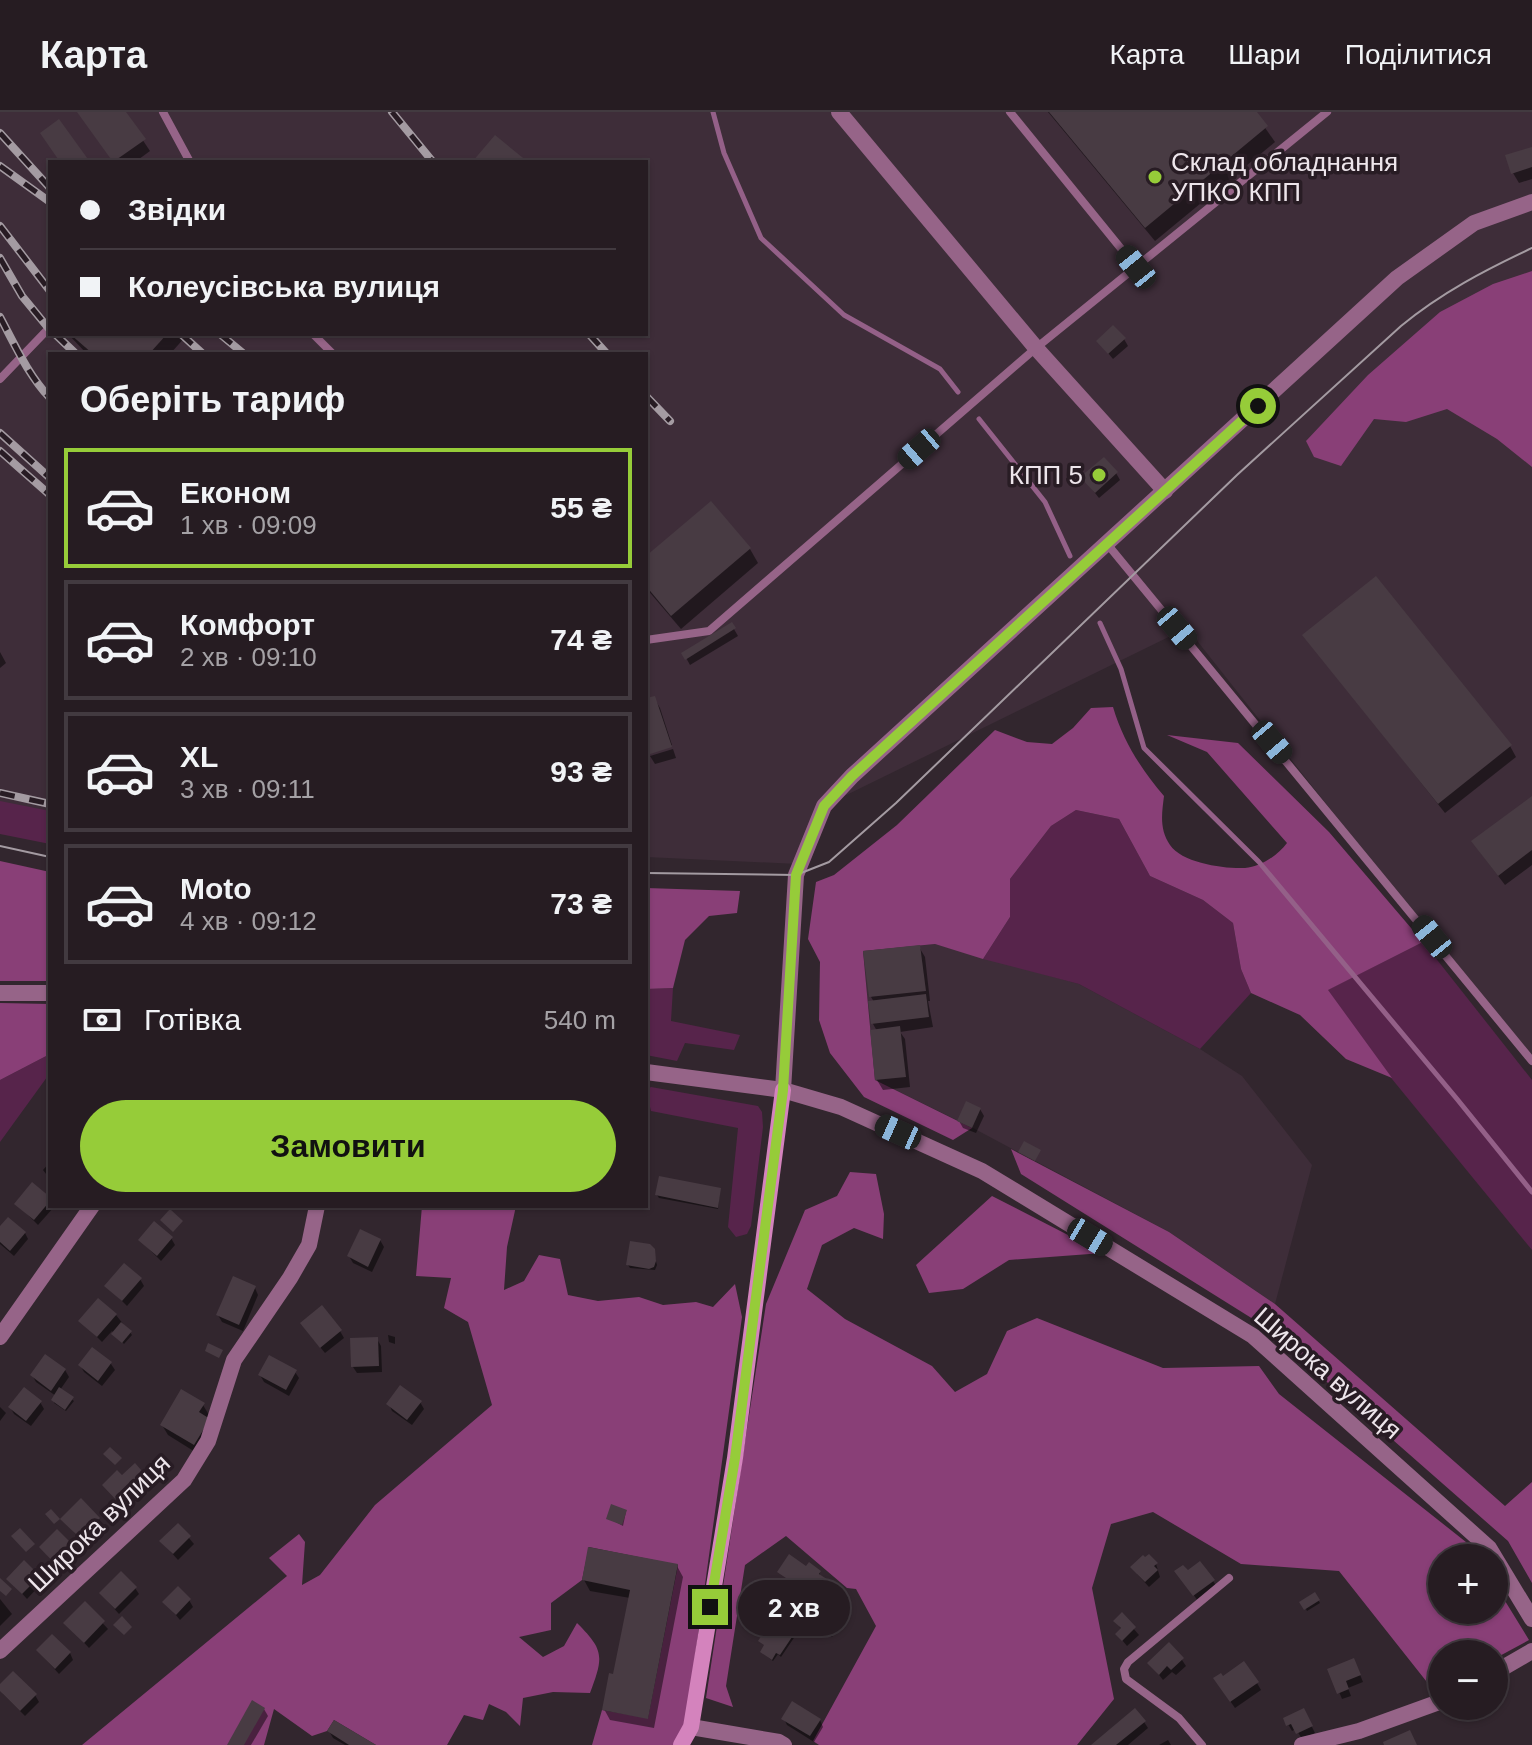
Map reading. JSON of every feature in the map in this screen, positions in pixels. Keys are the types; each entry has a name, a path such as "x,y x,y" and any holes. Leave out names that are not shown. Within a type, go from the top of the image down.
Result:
{"street":[{"path":"839,112 1036,348 1165,491"},
{"path":"681,1745 691,1727 735,1458 783,1090 796,875 824,806 852,776 1397,278 1474,223 1532,202"},
{"path":"0,993 48,993"},
{"name":"Широка вулиця","path":"648,1072 783,1090 841,1107 982,1171 1253,1336 1489,1548 1532,1619"},
{"path":"0,1337 91,1208"},
{"name":"Широка вулиця","path":"0,1651 184,1480 208,1441 234,1360 309,1245 317,1208"},
{"path":"1508,1665 1532,1651"},
{"path":"1302,1745 1359,1731 1428,1706"},
{"path":"691,1727 784,1745"}],"lane":[{"path":"163,112 189,160"},
{"path":"1010,112 1136,267"},
{"path":"648,640 709,631 1036,348 1327,112"},
{"path":"0,379 48,329"},
{"path":"315,336 331,352"},
{"path":"1108,545 1532,1061"},
{"path":"1202,1745 1179,1718 1126,1679 1124,1669 1128,1662 1229,1578"}],"shaded area":[{"path":"0,112 1532,112 1532,1064 1187,628 824,806 798,864 648,857 648,352 48,352 48,822 0,811"},
{"path":"1532,271 1532,467 1497,439 1447,409 1406,422 1374,419 1341,466 1314,457 1306,441 1368,375 1440,312 1493,284"},
{"path":"1113,707 1134,754 1164,796 1163,827 1170,845 1176,851 1204,864 1245,868 1269,860 1287,843 1207,752 1167,735 1238,743 1329,832 1423,942 1328,990 1392,1078 1346,1059 1300,1015 1251,993 1241,969 1233,923 1203,900 1150,876 1119,819 1076,810 1051,826 1010,879 1010,917 983,959 935,944 863,951 875,1080 972,1128 953,1140 864,1097 830,1053 819,1020 820,962 808,939 816,882 834,875 897,825 995,730 1027,742 1052,744 1073,728 1091,708"},
{"path":"0,801 48,811 48,844 0,834"},
{"path":"1076,810 1119,819 1150,876 1203,900 1233,923 1241,969 1251,993 1200,1049 1079,984 983,959 1010,917 1010,879 1051,826"},
{"path":"0,861 48,872 48,981 0,981"},
{"path":"648,888 740,891 737,913 709,916 685,940 673,988 648,989"},
{"path":"1423,942 1532,1080 1532,1250 1392,1079 1327,990"},
{"path":"935,944 1079,984 1200,1049 1242,1076 1312,1165 1275,1304 1169,1232 875,1080 863,951"},
{"path":"673,988 671,1021 740,1035 734,1050 685,1043 677,1061 648,1055 648,989"},
{"path":"0,1003 48,1004 48,1055 0,1080"},
{"path":"48,1055 48,1076 0,1142 0,1080"},
{"path":"648,1089 758,1106 762,1112 763,1127 751,1226 747,1234 736,1237 728,1227 738,1128 651,1111"},
{"path":"1011,1149 1169,1232 1275,1304 1505,1506 1532,1482 1532,1583 1508,1541 1261,1324 1021,1174"},
{"path":"850,1172 876,1174 884,1214 883,1239 854,1228 822,1245 807,1289 845,1319 932,1366 955,1392 987,1374 1007,1331 1037,1318 1163,1368 1259,1366 1279,1394 1468,1544 1428,1544 1428,1624 1508,1624 1508,1606 1529,1640 1508,1651 1508,1640 1428,1640 1428,1683 1339,1571 1241,1564 1153,1512 1111,1524 1092,1588 1114,1699 1077,1745 819,1745 813,1741 876,1626 856,1589 847,1588 786,1536 745,1565 726,1686 733,1707 706,1698 766,1304 805,1210 837,1196"},
{"path":"992,1196 1103,1253 1009,1260 963,1289 929,1293 916,1265"},
{"path":"422,1208 516,1208 507,1247 504,1290 524,1281 539,1255 560,1259 568,1295 598,1301 639,1297 663,1305 696,1302 713,1307 735,1284 742,1317 685,1729 676,1745 592,1745 602,1710 648,1718 678,1565 589,1547 582,1580 551,1603 551,1630 519,1637 543,1657 564,1646 577,1623 597,1647 599,1654 598,1670 590,1693 553,1692 523,1698 520,1726 506,1712 489,1704 483,1720 464,1715 447,1745 376,1745 334,1720 327,1731 312,1736 274,1709 264,1745 82,1745 287,1576 269,1558 299,1534 305,1542 302,1585 320,1575 375,1505 492,1405 468,1322 444,1308 451,1278 416,1276"}],"building":[{"path":"77,112 126,112 146,139 112,160"},
{"name":"Склад обладнання УПКО КПП","path":"1049,112 1257,112 1268,126 1145,228"},
{"path":"59,119 89,160 59,160 40,133"},
{"path":"495,135 526,160 474,160"},
{"path":"1532,147 1532,167 1511,174 1505,155"},
{"path":"1113,325 1126,338 1108,354 1096,341"},
{"path":"72,336 165,336 151,352 91,352"},
{"name":"КПП 5","path":"1104,457 1118,472 1095,493 1080,477"},
{"path":"711,501 751,548 671,616 648,588 648,554"},
{"path":"1376,576 1512,745 1438,804 1302,635"},
{"path":"732,622 736,628 685,660 681,653"},
{"path":"655,696 672,747 648,755 648,698"},
{"path":"1532,796 1532,850 1498,876 1471,841"},
{"path":"920,945 926,991 869,997 863,951"},
{"path":"926,994 929,1017 871,1024 868,1001"},
{"path":"900,1026 906,1077 875,1080 870,1030"},
{"path":"966,1101 981,1108 972,1128 957,1121"},
{"path":"1024,1141 1041,1150 1035,1161 1018,1152"},
{"path":"659,1176 721,1188 718,1208 655,1195"},
{"path":"32,1182 48,1195 48,1203 34,1220 14,1204"},
{"path":"170,1209 183,1221 173,1232 160,1220"},
{"path":"8,1217 26,1232 10,1251 0,1242 0,1226"},
{"path":"154,1221 173,1237 157,1256 138,1240"},
{"path":"360,1229 381,1239 368,1267 347,1256"},
{"path":"630,1241 650,1244 655,1249 654,1267 626,1265"},
{"path":"124,1263 142,1278 122,1301 104,1286"},
{"path":"233,1276 256,1286 239,1325 216,1315"},
{"path":"98,1298 117,1314 97,1337 78,1321"},
{"path":"322,1305 342,1330 320,1348 300,1323"},
{"path":"121,1322 132,1331 122,1343 111,1334"},
{"path":"378,1337 379,1366 351,1367 350,1338"},
{"path":"208,1343 223,1350 219,1358 205,1351"},
{"path":"92,1347 112,1362 98,1381 78,1365"},
{"path":"45,1354 66,1369 51,1391 30,1375"},
{"path":"269,1355 297,1370 286,1390 258,1375"},
{"path":"400,1385 422,1401 407,1420 386,1404"},
{"path":"24,1387 42,1401 26,1421 8,1407"},
{"path":"59,1387 74,1397 65,1410 51,1400"},
{"path":"181,1389 205,1403 199,1412 210,1419 194,1445 160,1425"},
{"path":"110,1447 122,1458 115,1465 103,1454"},
{"path":"135,1463 148,1478 120,1504 102,1485 117,1470 122,1475"},
{"path":"81,1498 100,1518 80,1538 60,1519"},
{"path":"611,1504 627,1510 622,1525 606,1519"},
{"path":"51,1509 60,1519 54,1524 45,1514"},
{"path":"178,1523 191,1536 173,1554 159,1541"},
{"path":"20,1528 35,1544 26,1552 11,1536"},
{"path":"57,1529 73,1545 55,1564 39,1547"},
{"path":"588,1547 678,1564 648,1719 602,1710 609,1673 613,1674 630,1590 582,1580"},
{"path":"789,1554 806,1566 809,1562 821,1571 819,1574 839,1587 831,1599 847,1610 830,1636 804,1619 780,1655 776,1653 772,1660 760,1652 764,1645 758,1641 795,1584 777,1572"},
{"path":"1149,1554 1158,1563 1154,1566 1158,1570 1145,1582 1130,1567 1143,1555"},
{"path":"24,1560 40,1576 22,1594 6,1579"},
{"path":"1200,1561 1215,1580 1193,1596 1174,1571 1183,1565 1188,1570"},
{"path":"121,1571 137,1587 115,1609 99,1593"},
{"path":"0,1578 12,1589 6,1596 0,1591"},
{"path":"178,1586 191,1599 176,1615 162,1602"},
{"path":"1315,1592 1320,1600 1304,1610 1299,1602"},
{"path":"85,1601 105,1621 84,1643 63,1623"},
{"path":"1122,1612 1136,1627 1122,1641 1115,1634 1121,1628 1113,1621"},
{"path":"122,1616 132,1627 124,1635 113,1625"},
{"path":"52,1634 71,1652 55,1669 36,1650"},
{"path":"1169,1642 1184,1658 1171,1670 1167,1666 1159,1675 1147,1663"},
{"path":"1354,1658 1361,1675 1346,1681 1349,1689 1337,1694 1327,1669"},
{"path":"1244,1661 1259,1682 1230,1702 1213,1678 1221,1673 1223,1676"},
{"path":"13,1671 37,1694 20,1711 0,1691 0,1684"},
{"path":"252,1700 265,1708 244,1745 227,1745"},
{"path":"792,1701 821,1719 810,1736 781,1719"},
{"path":"1135,1708 1146,1721 1116,1745 1091,1745"},
{"path":"1304,1708 1313,1726 1296,1734 1291,1724 1286,1726 1283,1718"},
{"path":"334,1720 376,1745 349,1745 327,1731"},
{"path":"1410,1730 1417,1745 1384,1745 1383,1742"}],"waterway":[{"path":"713,112 724,153 761,238 844,315 940,369 958,392"},
{"path":"979,419 1045,502 1070,556"},
{"path":"1100,623 1121,669 1144,748 1259,862 1532,1192"}],"tram line":[{"path":"648,873 796,875 829,862 896,803 1237,475 1401,326 1464,283 1532,248"},
{"path":"0,846 48,857"}],"railway":[{"path":"392,112 431,160"},
{"path":"0,133 48,186"},
{"path":"0,166 48,201"},
{"path":"0,226 48,288"},
{"path":"0,258 22,296 48,328"},
{"path":"0,317 28,370 48,396"},
{"path":"57,336 74,352"},
{"path":"183,336 201,352"},
{"path":"222,336 242,352"},
{"path":"591,336 605,352"},
{"path":"648,398 670,421"},
{"path":"0,433 48,476"},
{"path":"0,451 48,493"},
{"path":"0,793 48,804"}],"place":[{"name":"Склад обладнання УПКО КПП","path":"1155,177"},
{"name":"КПП 5","path":"1099,475"}],"route":[{"path":"710,1607 735,1458 783,1090 796,875 824,806 852,776 1258,406"}]}
